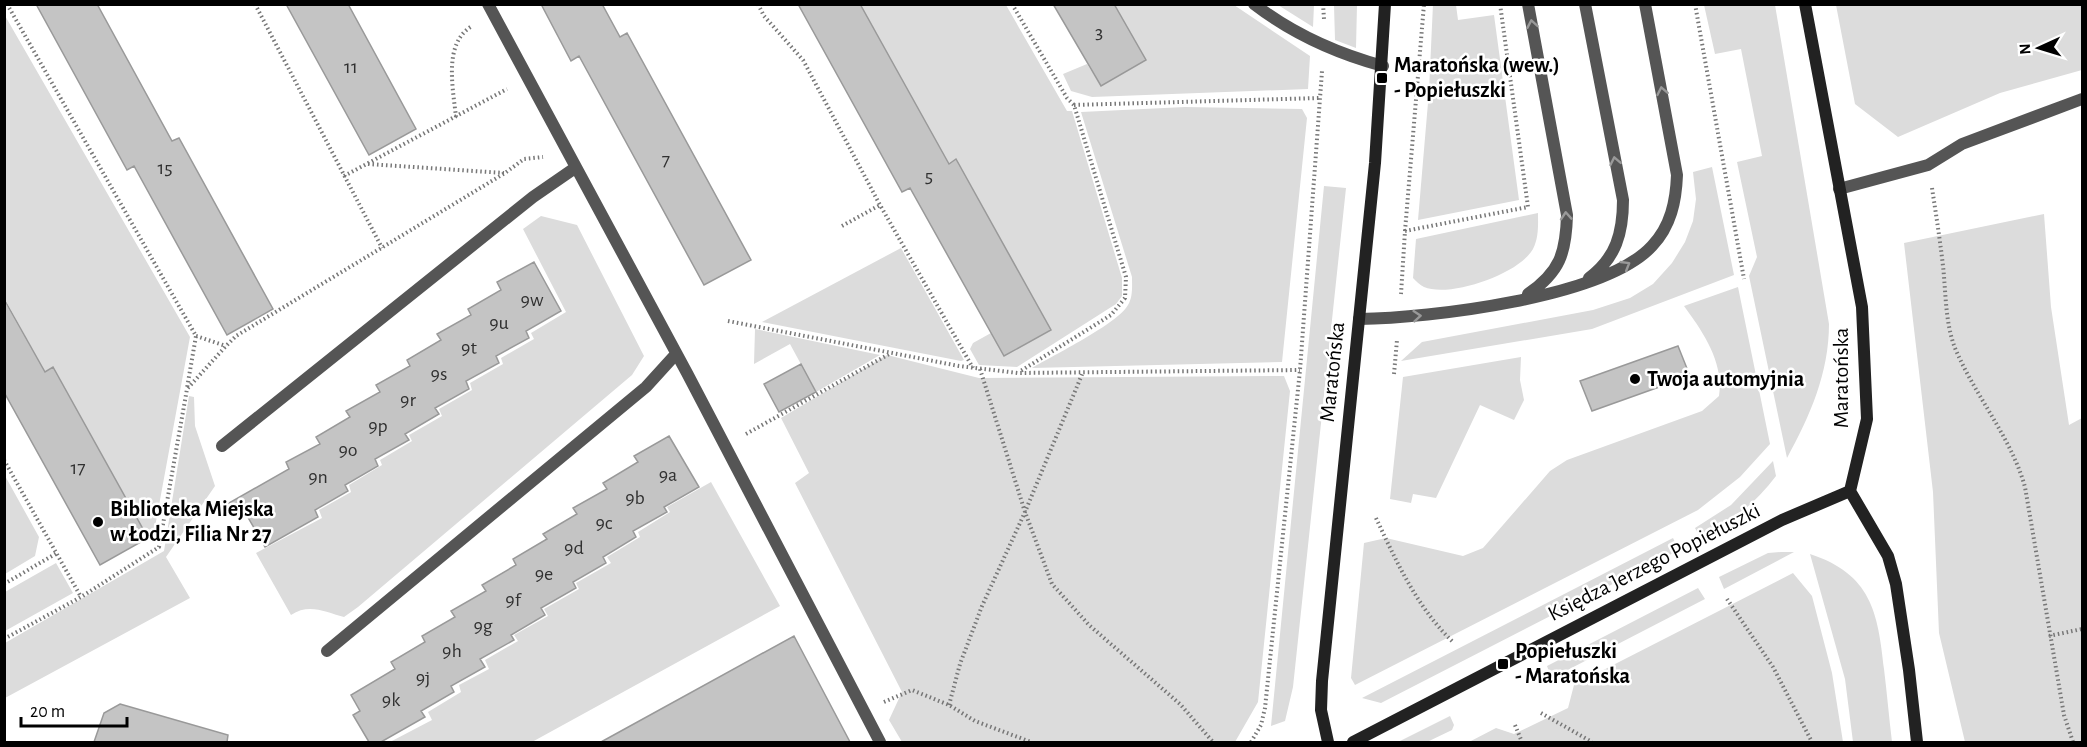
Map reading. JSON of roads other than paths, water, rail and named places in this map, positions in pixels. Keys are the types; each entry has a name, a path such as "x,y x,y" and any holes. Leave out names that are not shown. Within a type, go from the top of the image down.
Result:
{"street":[{"name":"Maratońska","path":"1328,742 1321,710 1322,681 1383,66 1385,4"},
{"name":"Maratońska","path":"1805,4 1862,307 1867,419 1850,492"},
{"name":"Księdza Jerzego Popiełuszki","path":"1353,742 1782,520 1850,492"},
{"path":"1850,492 1888,556 1896,585 1917,742"}],"lane":[{"path":"1254,4 1285,27 1324,47 1383,66"},
{"path":"1522,298 1543,284 1560,261 1566,241 1567,224 1528,4"},
{"path":"1579,286 1604,267 1617,247 1623,223 1623,200 1585,4"},
{"path":"1359,319 1435,315 1579,286 1629,265 1652,246 1668,224 1677,198 1677,175 1645,4"},
{"path":"490,10 676,354 880,742"},
{"path":"1839,189 1928,165 1962,144 2082,99"},
{"path":"222,446 533,197 575,168"},
{"path":"327,651 645,387 676,354"}],"place":[{"name":"Maratońska (wew.) - Popiełuszki","path":"1382,78"},
{"name":"Twoja automyjnia","path":"1635,379"},
{"name":"Biblioteka Miejska w Łodzi, Filia Nr 27","path":"98,522"},
{"name":"Popiełuszki - Maratońska","path":"1503,664"}]}
